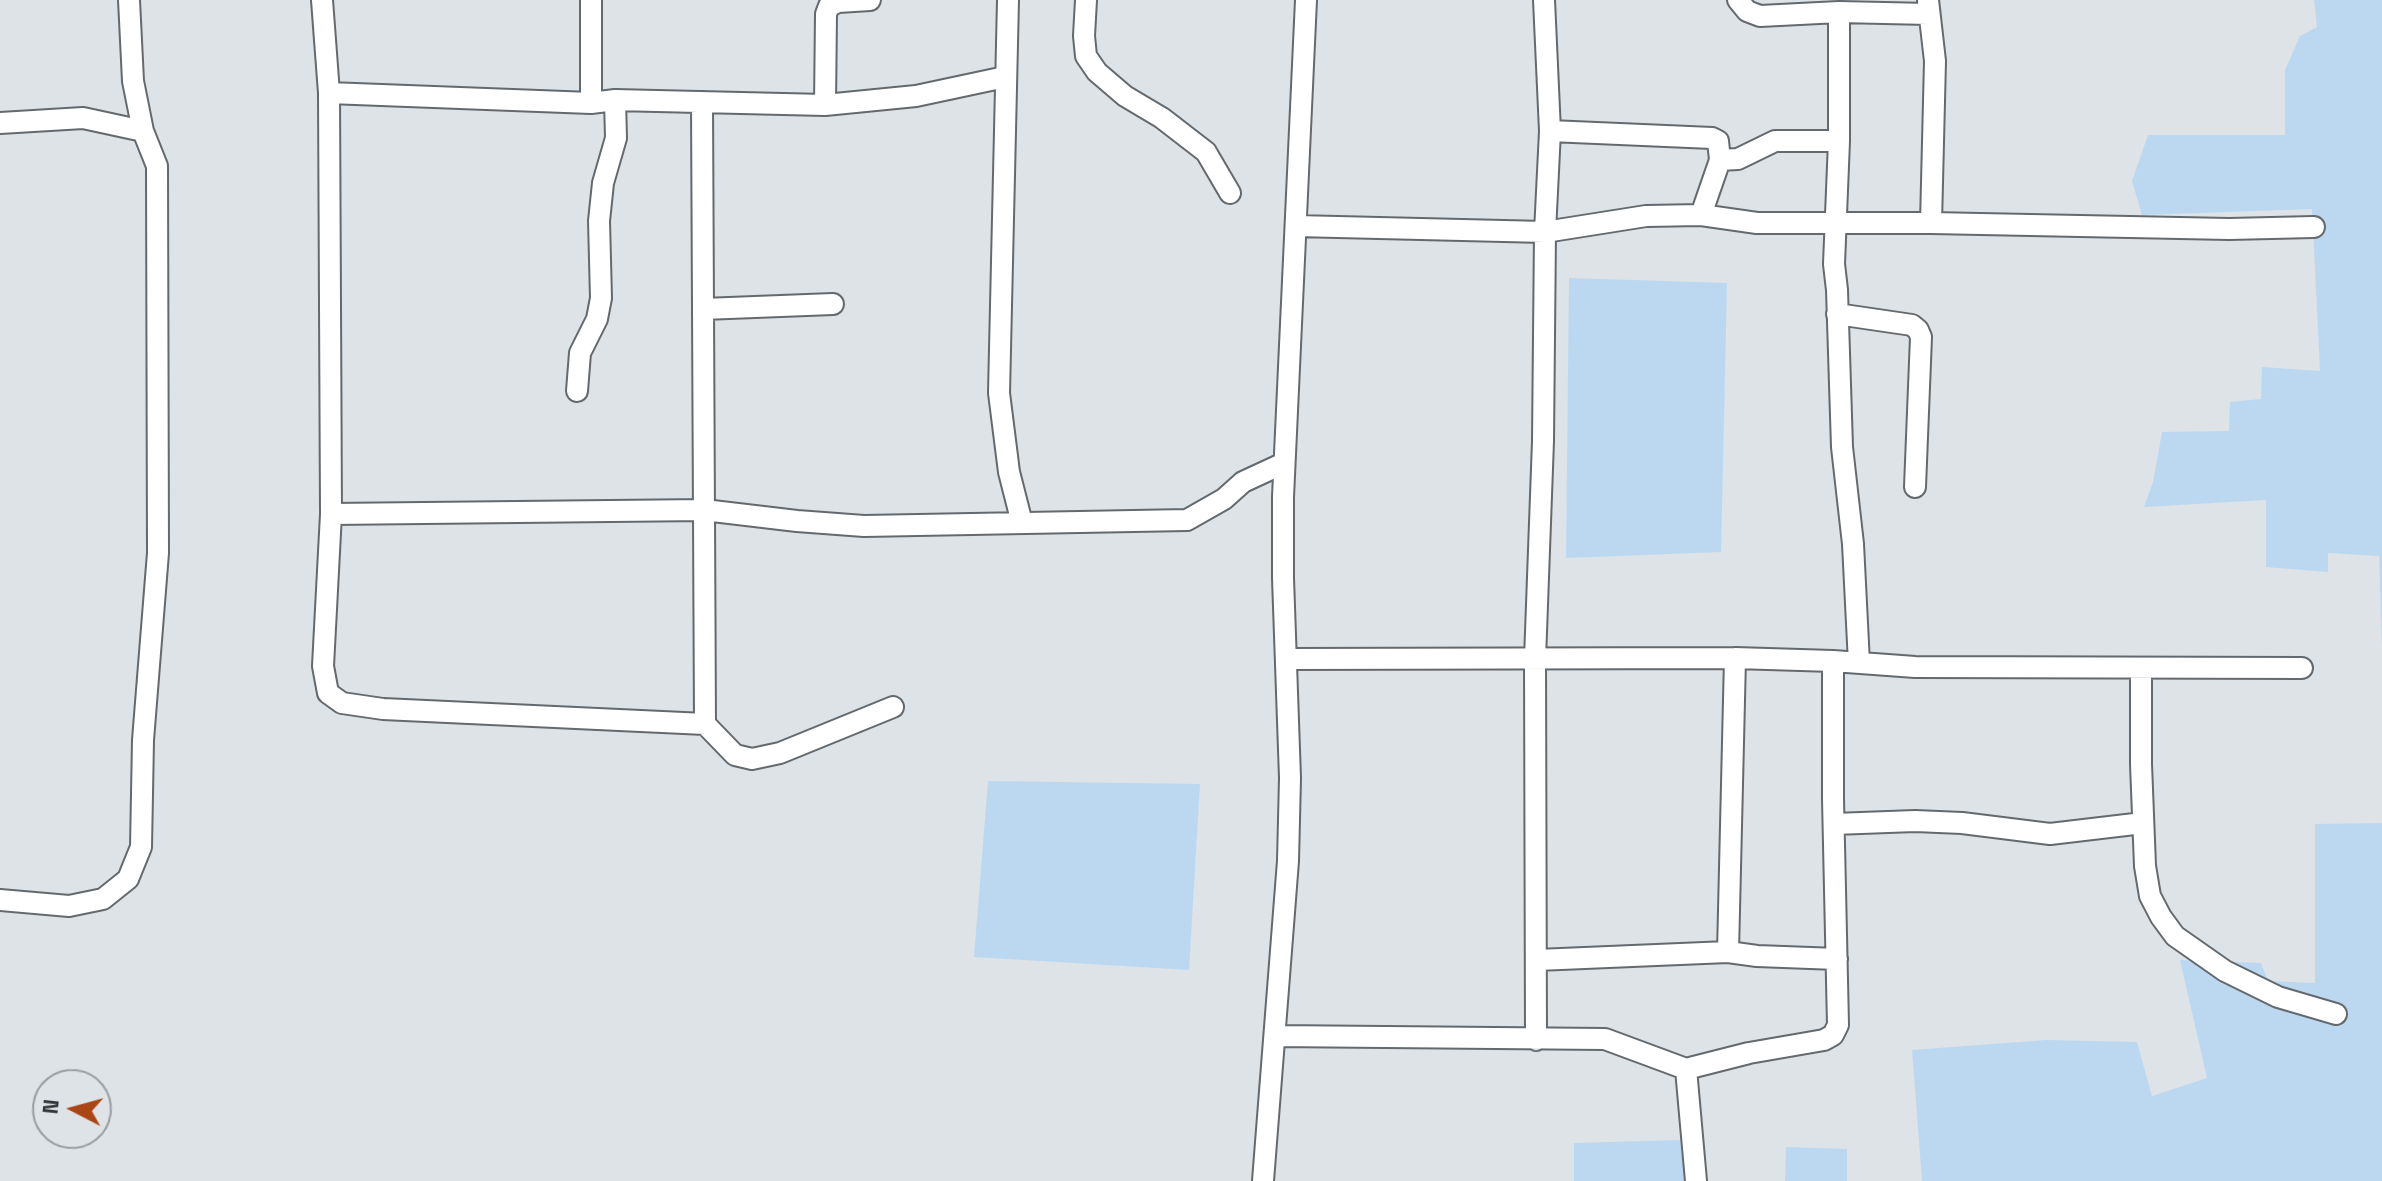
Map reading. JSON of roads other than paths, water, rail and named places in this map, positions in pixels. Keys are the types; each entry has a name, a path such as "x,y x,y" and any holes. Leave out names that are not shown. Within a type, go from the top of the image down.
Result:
{"street":[{"path":"0,900 69,906 103,899 128,879 141,847 143,740 158,553 157,166 143,131 133,81 129,0"},
{"path":"322,0 329,93 331,514 323,666 328,693 342,703 383,709 705,724 735,755 752,759 780,753 893,707"},
{"path":"591,0 591,103"},
{"path":"825,105 826,14 829,6 838,2 870,0"},
{"path":"1008,0 999,393 1009,472 1022,523"},
{"path":"1086,0 1086,56 1097,72 1125,96 1162,118 1206,152 1230,193"},
{"path":"1263,1181 1288,861 1290,778 1283,578 1284,463 1306,0"},
{"path":"1536,1040 1535,659 1550,131 1544,0"},
{"path":"1738,0 1747,11 1760,16 1928,7 1935,61 1931,223"},
{"path":"1839,12 1839,141 1834,222 1842,447 1853,544 1859,663"},
{"path":"329,93 591,103 615,100 825,105 916,96 1005,77"},
{"path":"577,391 580,353 597,319 601,298 599,221 603,183 616,138 615,100"},
{"path":"702,102 705,724"},
{"path":"0,123 83,118 143,131"},
{"path":"1550,131 1712,138 1718,141 1720,160 1701,215"},
{"path":"1720,160 1738,159 1775,141 1839,141"},
{"path":"1296,226 1545,232 1646,216 1701,215 1757,223 2229,229 2314,227"},
{"path":"703,309 833,304"},
{"path":"1837,314 1912,325 1918,330 1921,337 1915,487"},
{"path":"331,514 704,510 864,526 1187,520 1224,499 1243,482 1284,463"},
{"path":"1287,659 1735,658 1915,667 2302,668"},
{"path":"1728,952 1735,658"},
{"path":"1275,1036 1605,1039 1686,1069 1749,1053 1824,1040 1833,1035 1838,1025 1833,661"},
{"path":"2141,668 2145,866 2150,896 2161,917 2175,936 2225,971 2278,997 2336,1014"},
{"path":"1834,824 1962,823 2050,834 2081,833 2143,823"},
{"path":"1537,960 1728,952 1837,959"},
{"path":"1686,1069 1696,1181"}]}
